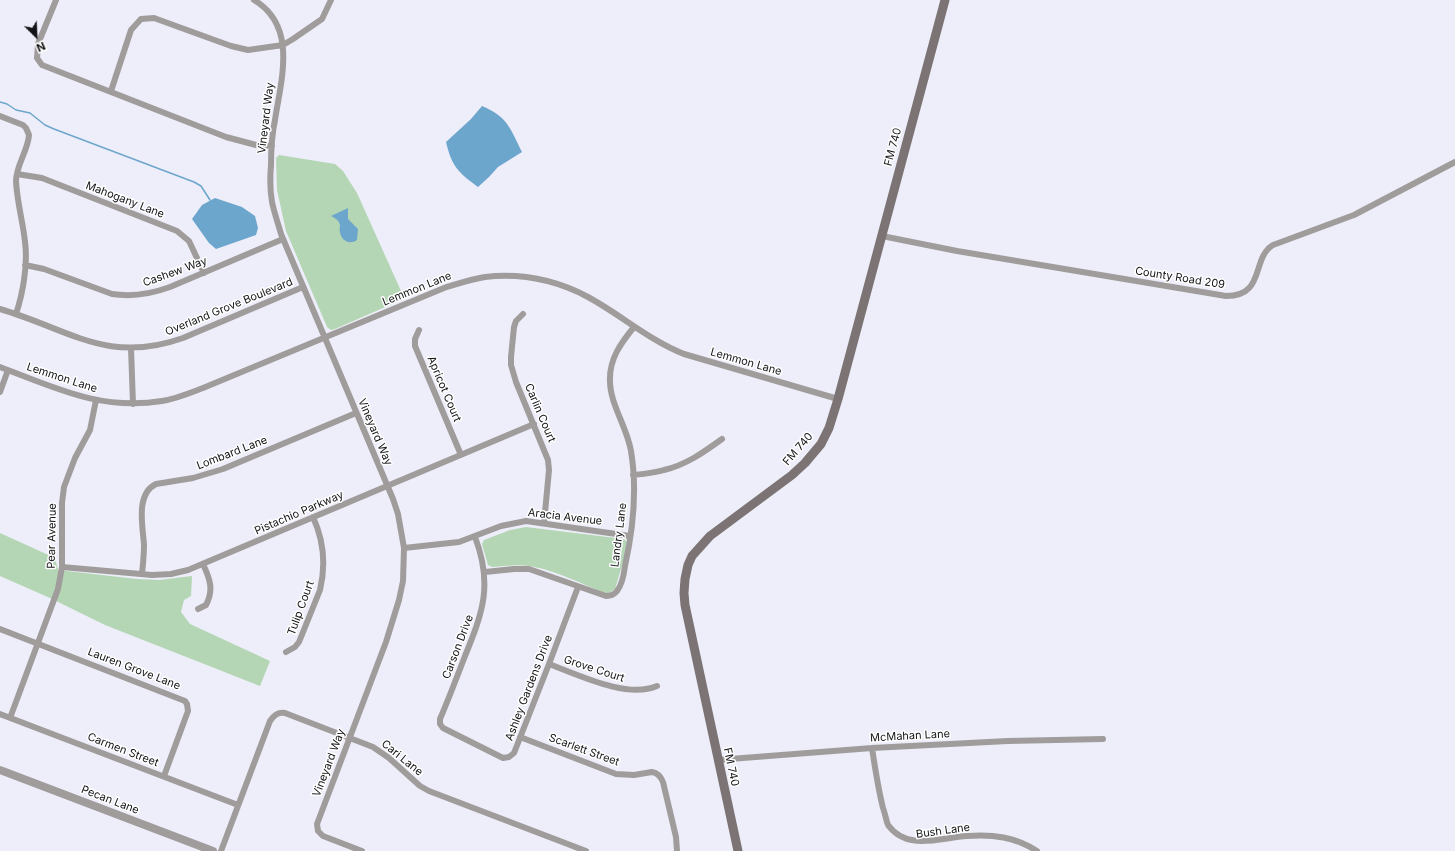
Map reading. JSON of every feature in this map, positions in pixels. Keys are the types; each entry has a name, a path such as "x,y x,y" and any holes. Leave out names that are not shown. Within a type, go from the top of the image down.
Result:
{"main road":[{"name":"FM 740","path":"738,851 717,760 685,605 684,594 688,565 692,556 710,536 792,475 805,463 821,444 829,428 945,0"}],"street":[{"path":"56,0 38,44 37,58 42,65 226,137 256,145 272,146"},
{"name":"Vineyard Way","path":"254,0 269,13 279,29 284,45 284,66 274,122 272,146 272,200 283,239 398,514 404,548 403,581 395,618 317,824 318,831 324,836 362,851"},
{"path":"111,91 131,30 141,19 154,18 231,46 248,50 284,45 310,29 322,19 331,0"},
{"path":"0,116 23,125 28,131 29,138 17,174 17,190 26,249 23,292 16,314"},
{"name":"County Road 209","path":"882,236 965,252 1226,296 1235,296 1242,294 1255,280 1264,252 1267,248 1354,215 1455,162"},
{"name":"Mahogany Lane","path":"17,174 42,178 177,230 189,241 204,273"},
{"name":"Cashew Way","path":"25,266 44,269 103,292 120,296 141,295 152,293 204,273 283,239"},
{"name":"Lemmon Lane","path":"0,368 76,396 112,403 133,404 163,401 183,396 444,288 475,279 507,276 531,278 560,285 588,297 668,348 684,354 838,399"},
{"name":"Overland Grove Boulevard","path":"0,309 89,342 108,347 131,348 173,342 303,287"},
{"name":"Carlin Court","path":"523,314 516,321 514,327 511,357 516,382 548,460 544,523"},
{"name":"Landry Lane","path":"484,572 529,569 606,596 612,595 618,591 624,574 630,536 633,501 631,451 615,403 610,382 610,372 619,347 634,327"},
{"name":"Apricot Court","path":"419,330 415,339 415,346 461,455"},
{"path":"131,348 133,404"},
{"path":"0,392 8,370"},
{"name":"Pear Avenue","path":"10,718 58,589 62,567 63,491 66,477 90,430 96,400"},
{"name":"Lombard Lane","path":"142,574 144,555 142,506 147,492 151,487 156,484 198,477 223,469 356,413"},
{"name":"Pistachio Parkway","path":"62,567 142,574 170,574 188,570 534,424"},
{"path":"632,475 663,471 678,466 698,456 722,439"},
{"name":"Tulip Court","path":"286,652 300,642 322,581 323,550 319,530 313,517"},
{"name":"Aracia Avenue","path":"404,548 451,544 475,537 502,526 532,521 630,536"},
{"name":"Carson Drive","path":"473,743 443,728 440,722 480,617 484,598 484,572 482,556 475,537"},
{"path":"198,610 206,605 211,594 210,582 203,564"},
{"name":"Ashley Gardens Drive","path":"473,743 502,758 509,757 514,752 578,587"},
{"name":"Lauren Grove Lane","path":"0,628 185,701 188,711 164,776"},
{"name":"Grove Court","path":"549,664 622,690 647,689 657,686"},
{"name":"Cari Lane","path":"220,851 270,721 276,714 285,713 373,747 382,752 413,780 429,791 586,851"},
{"name":"Carmen Street","path":"0,714 238,805"},
{"name":"Scarlett Street","path":"520,737 616,774 625,775 652,772 656,773 664,782 676,837 677,851"},
{"name":"McMahan Lane","path":"717,760 872,748 1013,741 1104,739"},
{"name":"Bush Lane","path":"872,748 879,789 888,824 895,835 906,844 919,846 966,836 1001,836 1028,845 1037,851"},
{"name":"Pecan Lane","path":"0,770 213,851"}],"green space":[{"path":"279,155 335,164 343,171 357,193 401,291 401,298 399,301 335,329 331,330 327,327 286,231 277,190 276,158"},
{"path":"526,527 624,539 627,542 624,559 615,589 609,593 605,593 557,573 529,566 510,565 492,567 488,565 482,544 484,540 510,530"},
{"path":"0,533 55,558 58,570 159,580 192,576 191,596 184,600 181,612 190,624 270,661 260,686 105,625 50,598 0,576"}],"water":[{"path":"482,106 498,114 503,119 511,130 522,152 498,167 478,187 465,177 453,163 446,142 471,119"},
{"path":"215,198 242,207 255,216 258,228 256,235 216,249 209,243 192,219 202,205"},
{"path":"348,208 348,219 358,229 357,240 352,242 346,241 342,238 339,222 331,216"}],"waterway":[{"path":"0,102 7,104 16,110 30,113 45,125 54,129 194,182 201,186 210,200"}]}
